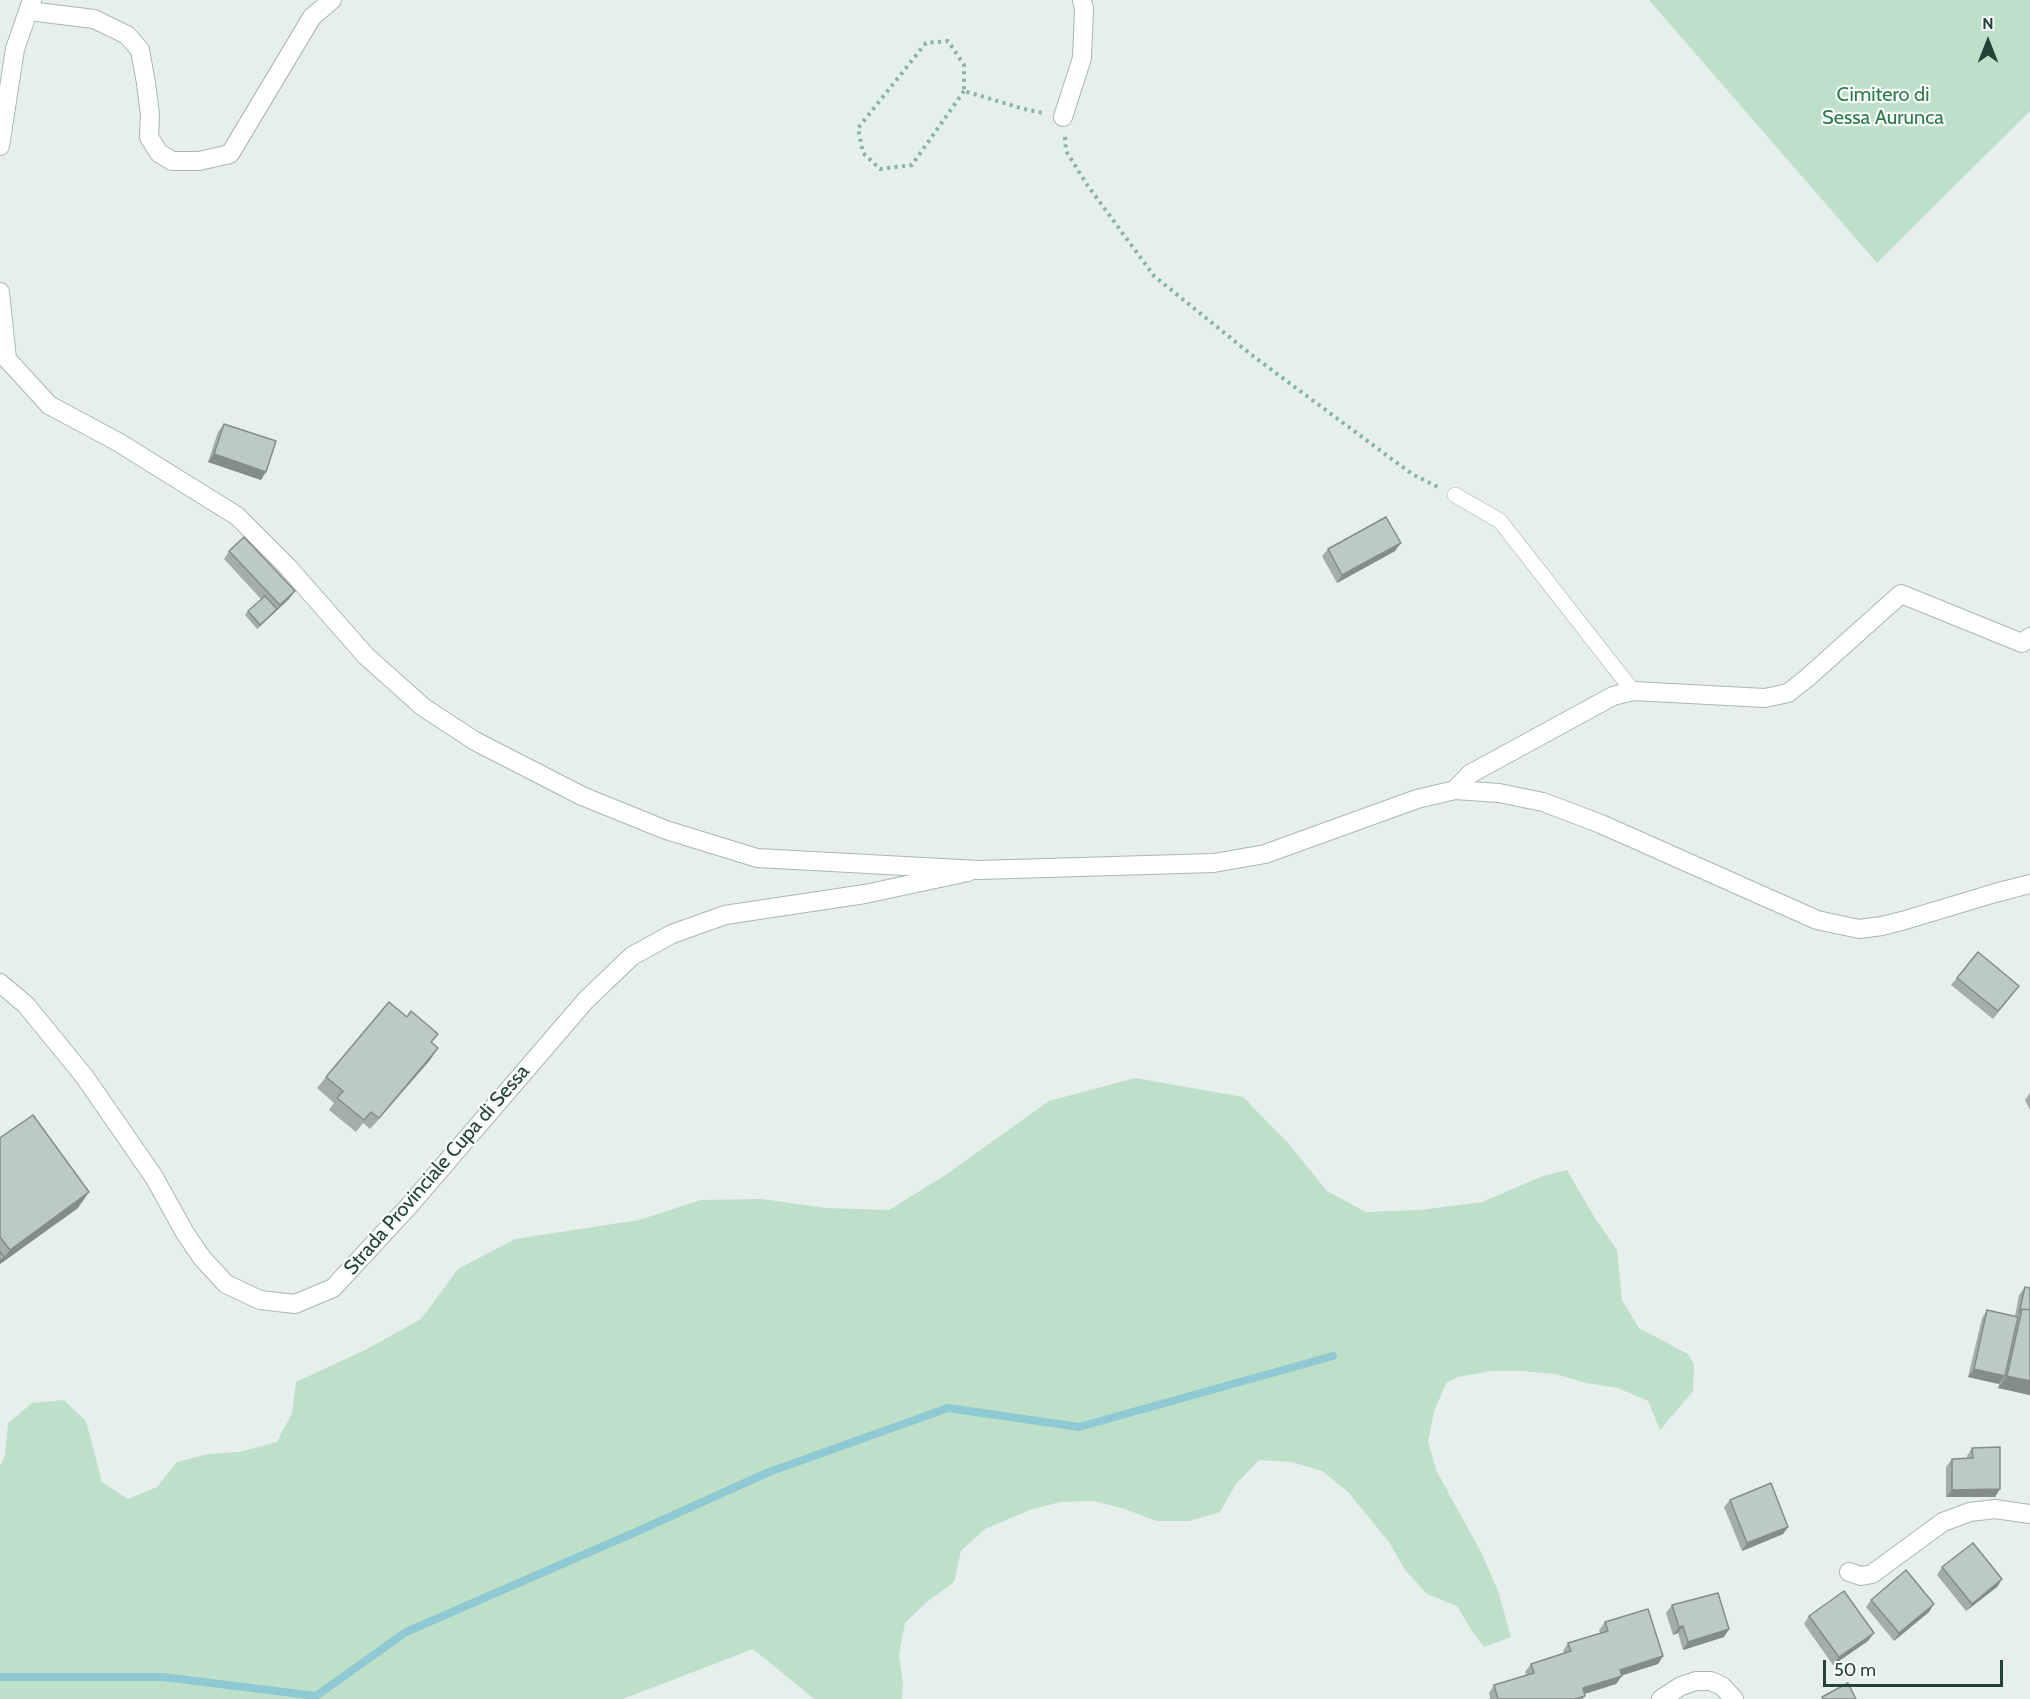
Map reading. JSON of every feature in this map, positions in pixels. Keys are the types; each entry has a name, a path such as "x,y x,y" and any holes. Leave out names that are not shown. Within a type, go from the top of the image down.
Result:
{"street":[{"path":"0,146 15,49 30,5 94,19 127,35 140,51 150,114 149,137 159,153 172,161 199,161 230,154 312,17 332,0"},
{"path":"1063,117 1082,58 1084,9 1082,0"},
{"path":"0,292 7,359 49,405 118,442 237,516 287,566 366,656 423,707 475,741 582,796 666,830 757,858 979,870 1214,863 1265,854 1417,799 1455,790 1499,793 1543,802 1601,824 1817,920 1859,929 1902,921 1995,892 2030,884"},
{"path":"1455,790 1470,774 1613,696 1633,691 1766,698 1788,693 1901,594 2022,643 2030,637"},
{"name":"Strada Provinciale Cupa di Sessa","path":"0,983 26,1005 84,1076 154,1177 185,1233 202,1258 226,1284 260,1300 295,1304 333,1288 408,1207 586,1000 632,956 672,934 725,915 865,894 979,870"},
{"path":"1849,1572 1861,1576 1872,1574 1943,1522 1970,1512 1995,1509 2030,1514"},
{"path":"1661,1699 1696,1681 1711,1681 1722,1686 1734,1699"}],"lane":[{"path":"1455,495 1500,521 1633,691"}],"path":[{"path":"948,41 964,65 964,91 912,165 880,169 863,153 858,128 926,42 948,41"},
{"path":"964,91 1024,109 1063,117 1066,151 1088,186 1154,276 1253,356 1412,474 1455,495"}],"green space":[{"name":"Cimitero di Sessa Aurunca","path":"1649,0 2030,0 2030,111 1877,263"},
{"path":"1135,1078 1243,1097 1288,1143 1327,1191 1366,1212 1420,1210 1482,1202 1543,1176 1567,1170 1617,1250 1622,1300 1639,1328 1688,1354 1694,1364 1693,1391 1660,1430 1648,1401 1618,1388 1586,1383 1555,1374 1491,1371 1458,1377 1446,1383 1434,1412 1428,1442 1437,1472 1481,1552 1498,1591 1511,1637 1484,1647 1457,1606 1427,1594 1405,1570 1389,1542 1348,1492 1322,1471 1291,1462 1259,1460 1236,1484 1220,1512 1189,1521 1156,1521 1125,1509 1094,1501 1060,1502 1030,1510 985,1529 961,1551 954,1582 928,1601 905,1623 899,1654 903,1686 902,1699 814,1699 753,1649 623,1699 0,1699 0,1466 5,1456 8,1423 32,1403 64,1400 86,1421 102,1482 128,1499 157,1487 177,1462 208,1454 239,1452 277,1442 292,1413 296,1382 365,1350 421,1319 458,1269 515,1239 639,1220 701,1200 762,1199 826,1208 889,1210 944,1176 1049,1101"}],"building":[{"path":"224,424 276,441 266,472 214,454"},
{"path":"1386,517 1401,543 1342,575 1328,549"},
{"path":"244,537 295,591 280,605 229,551"},
{"path":"265,596 277,609 260,625 248,611"},
{"path":"1978,952 2019,986 1998,1011 1957,978"},
{"path":"389,1002 407,1017 411,1011 438,1034 431,1042 438,1048 379,1118 371,1112 364,1120 337,1098 343,1091 326,1077"},
{"path":"33,1115 89,1192 10,1250 0,1237 0,1138"},
{"path":"2025,1287 2030,1288 2030,1310 2022,1309 2019,1313"},
{"path":"2022,1309 2030,1310 2030,1381 2007,1376"},
{"path":"1987,1310 2018,1317 2005,1376 1974,1369"},
{"path":"2000,1447 2000,1489 1952,1490 1952,1459 1973,1458 1972,1448"},
{"path":"1771,1483 1788,1527 1747,1543 1730,1500"},
{"path":"1973,1543 2002,1579 1972,1604 1942,1567"},
{"path":"1906,1570 1934,1604 1899,1633 1871,1600"},
{"path":"1844,1591 1874,1633 1839,1657 1809,1616"},
{"path":"1718,1593 1729,1629 1688,1642 1683,1626 1679,1627 1672,1605"},
{"path":"1648,1609 1663,1656 1620,1670 1622,1676 1583,1688 1585,1696 1575,1699 1498,1699 1494,1685 1534,1673 1531,1664 1571,1651 1568,1643 1608,1631 1605,1622"},
{"path":"1848,1683 1856,1699 1823,1699 1822,1697"}],"waterway":[{"path":"0,1677 163,1677 316,1696 406,1632 769,1472 948,1408 1079,1427 1333,1356"}]}
